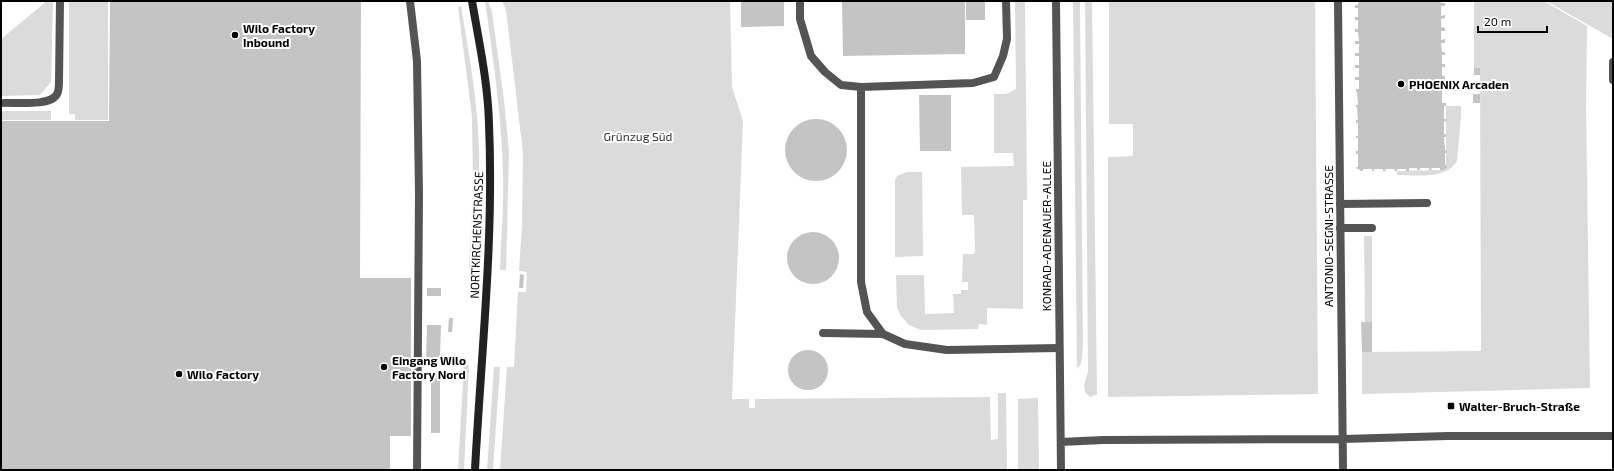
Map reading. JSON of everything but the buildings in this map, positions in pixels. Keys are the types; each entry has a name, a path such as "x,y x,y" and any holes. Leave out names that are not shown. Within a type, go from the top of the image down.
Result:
{"main road":[{"name":"NORTKIRCHENSTRASSE","path":"472,1 482,56 489,123 491,196 488,276 475,470"}],"street":[{"path":"1,103 42,102 56,97 58,94 60,1"},
{"path":"410,1 417,61 419,194 417,470"},
{"path":"800,1 800,19 811,56 825,72 841,85 861,87 973,83 994,77 1003,56 1007,39 1006,1"},
{"name":"KONRAD-ADENAUER-ALLEE","path":"1056,1 1061,470"},
{"name":"ANTONIO-SEGNI-STRASSE","path":"1338,1 1343,470"},
{"path":"1613,62 1613,80"},
{"path":"861,87 861,282 867,312 883,334"},
{"path":"1340,204 1427,203"},
{"path":"1340,228 1372,228"},
{"path":"823,333 883,334 905,344 947,350 1059,348"},
{"path":"1061,442 1343,439 1448,436 1613,436"}],"green space":[{"path":"47,1 53,1 51,82 40,95 1,96 1,39"},
{"path":"69,1 108,1 108,120 75,120 75,114 69,114"},
{"path":"485,1 488,1 492,12 504,100 509,152 506,270 500,270 503,199 501,132 497,88"},
{"name":"Grünzug Süd","path":"502,1 730,1 732,87 743,121 732,399 749,399 749,408 755,408 755,399 990,397 991,440 998,439 998,393 1006,393 1007,470 500,470 507,367 514,367 518,292 526,292 527,272 519,271 522,225 523,153 506,10"},
{"path":"1015,1 1025,1 1027,200 1023,200 1023,309 987,308 987,325 979,324 978,329 921,330 909,325 901,316 897,308 896,275 924,275 925,314 954,313 953,294 961,294 961,290 968,290 968,282 962,282 963,254 974,254 975,250 974,215 962,215 961,167 1014,166 1013,153 994,153 994,94 1006,94 1016,89"},
{"path":"1073,1 1080,1 1083,347 1081,364 1077,369"},
{"path":"1085,1 1092,1 1097,394 1090,397 1085,392 1084,385 1088,372"},
{"path":"1109,1 1315,1 1318,394 1108,397 1108,157 1133,156 1133,124 1109,124"},
{"path":"1474,1 1544,1 1587,26 1586,106 1590,388 1362,394 1362,352 1481,351 1480,68 1474,68"},
{"path":"1546,1 1613,1 1613,39"},
{"path":"461,6 473,78 479,151 475,269 469,268 473,190 472,117 458,7"},
{"path":"1446,106 1461,106 1457,161 1452,167 1438,174 1421,176 1397,175 1397,171 1440,170 1446,168"},
{"path":"1,111 51,111 51,120 1,120"},
{"path":"907,172 922,172 923,256 895,257 895,180 897,176"},
{"path":"1364,236 1372,236 1372,322 1365,322"},
{"path":"464,365 469,365 464,470 458,470"},
{"path":"494,367 500,367 493,470 487,470"},
{"path":"1038,398 1039,470 1018,470 1018,399"}],"place":[{"name":"Wilo Factory Inbound","path":"235,35"},
{"name":"PHOENIX Arcaden","path":"1401,84"},
{"name":"Eingang Wilo Factory Nord","path":"384,367"},
{"name":"Wilo Factory","path":"179,374"},
{"name":"Walter-Bruch-Straße","path":"1451,406"}]}
